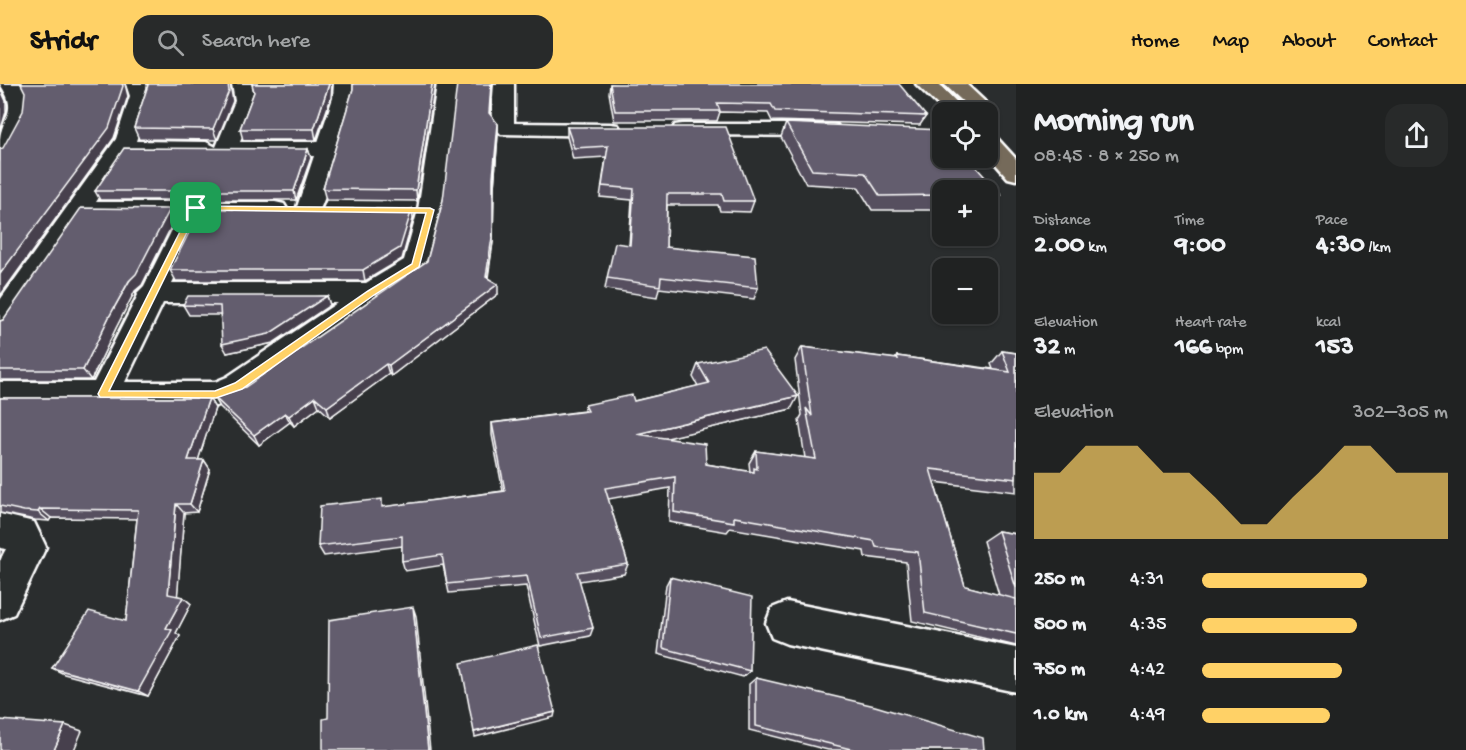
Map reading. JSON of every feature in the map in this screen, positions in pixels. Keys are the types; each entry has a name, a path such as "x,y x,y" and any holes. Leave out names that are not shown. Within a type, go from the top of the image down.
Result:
{"main road":[{"path":"926,84 946,102"},
{"path":"954,84 970,102"},
{"path":"998,136 1016,173"}],"street":[{"path":"0,152 12,138 21,110 15,89 10,84"},
{"path":"0,322 127,139 140,96 136,84"},
{"path":"226,149 245,101 242,84"},
{"path":"79,208 319,210 328,149 344,98 344,84"},
{"path":"0,394 216,394 238,386 371,293 416,265 419,210 447,84"},
{"path":"504,84 502,123 509,129 630,130"},
{"path":"666,130 851,131"},
{"path":"121,148 328,149"},
{"path":"103,394 151,293 196,208"},
{"path":"151,293 371,293"},
{"path":"0,531 21,534 27,547 0,600"},
{"path":"787,623 1016,670"}],"building":[{"path":"21,84 122,84 123,86 109,128 0,274 0,149 3,148 23,111 25,92"},
{"path":"147,84 228,84 229,91 213,129 134,128"},
{"path":"252,84 329,84 314,129 240,129 254,92"},
{"path":"353,84 432,84 416,190 323,189"},
{"path":"457,84 491,84 489,113 498,124 493,177 493,231 486,277 498,284 389,365 386,364 327,407 315,397 289,416 285,413 254,435 214,397 245,387 427,261 443,200"},
{"path":"610,84 899,84 926,116 775,111 771,104 717,103 720,111 615,111"},
{"path":"786,123 932,130 932,168 977,168 988,180 932,180 932,195 880,196 865,173 812,170"},
{"path":"567,127 726,127 754,201 724,201 722,194 667,194 666,247 755,256 758,288 661,277 660,286 607,278 615,243 630,245 634,189 602,186 608,146 574,148"},
{"path":"124,148 308,149 294,191 95,191"},
{"path":"81,208 170,209 136,274 129,281 109,317 83,370 0,370 0,321 3,320"},
{"path":"201,209 412,209 400,248 363,270 170,270"},
{"path":"188,296 327,296 269,334 222,344 220,306 183,305"},
{"path":"802,347 898,359 897,356 1010,372 1002,351 1016,353 1016,479 930,469 965,586 1016,599 1016,634 925,613 918,552 876,547 874,541 734,517 734,522 674,512 675,477 605,488 628,564 577,572 593,628 541,638 527,576 447,584 442,555 402,561 402,536 318,546 320,506 382,499 382,507 505,491 492,423 588,411 585,405 632,395 634,401 709,383 698,364 764,350 798,396 637,434 705,444 706,464 754,472 754,468 757,469 756,451 816,459 806,408 812,416"},
{"path":"0,398 209,398 188,460 204,460 190,504 176,504 168,594 183,597 166,628 172,630 138,691 52,668 89,611 126,621 138,510 40,509 38,512 0,506"},
{"path":"998,531 1016,534 1016,588"},
{"path":"670,577 752,597 750,671 663,648"},
{"path":"413,607 428,750 323,750 323,719 328,718 329,620"},
{"path":"538,645 555,712 474,732 461,663"},
{"path":"756,678 875,706 983,738 984,750 855,750 756,726"},
{"path":"0,720 65,725 54,750 0,750"}],"route":[{"path":"196,208 430,210 416,265 371,293 238,386 216,394 103,394 151,293 196,208"}]}
